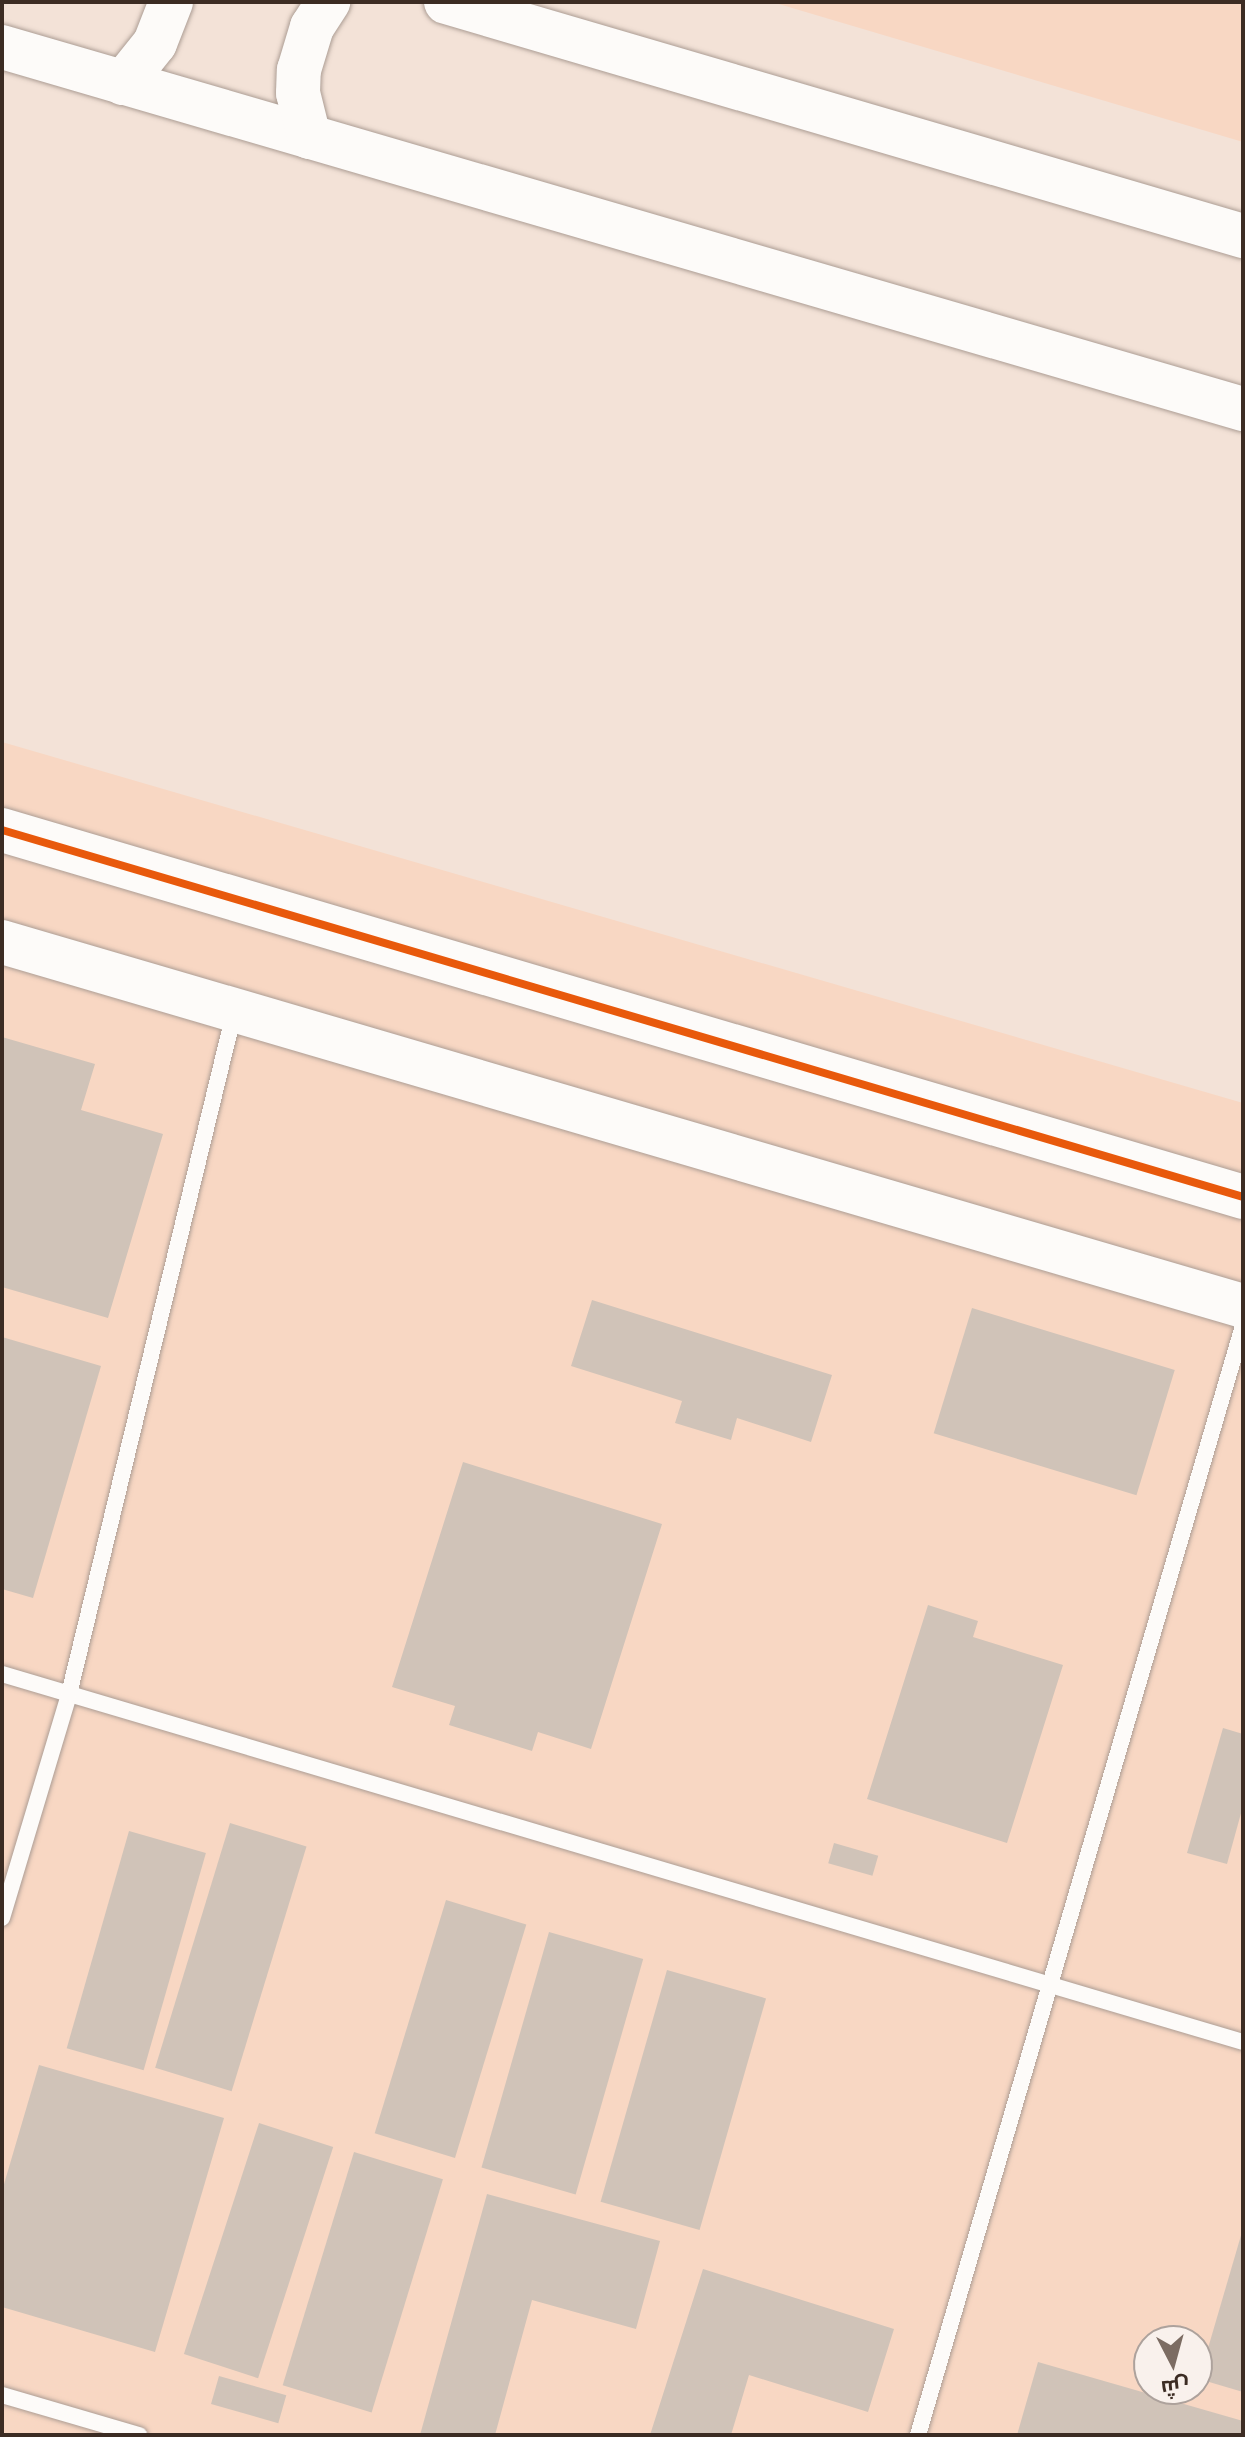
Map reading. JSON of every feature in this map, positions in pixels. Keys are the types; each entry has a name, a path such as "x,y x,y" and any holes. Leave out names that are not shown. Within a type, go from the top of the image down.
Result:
{"street":[{"path":"123,83 155,43 171,2"},
{"path":"309,137 298,93 299,70 312,27 328,2"},
{"path":"446,2 1243,236"},
{"path":"2,47 1243,409"},
{"path":"2,830 1243,1197"},
{"path":"2,942 1243,1306"}],"lane":[{"path":"2,1918 69,1694 235,1010"},
{"path":"918,2435 1243,1326"},
{"path":"2,1674 1243,2042"},
{"path":"2,2395 139,2435"}],"shaded area":[{"path":"772,2 1243,2 1243,142"},
{"path":"2,742 1243,1103 1243,2435 2,2435"}],"building":[{"path":"2,1037 95,1064 81,1110 163,1134 108,1318 2,1287"},
{"path":"592,1300 832,1375 811,1442 737,1418 731,1440 675,1423 682,1401 571,1366"},
{"path":"972,1308 1175,1370 1136,1495 934,1433"},
{"path":"2,1337 101,1366 33,1598 2,1589"},
{"path":"463,1462 662,1524 591,1749 538,1732 532,1751 449,1725 455,1706 392,1687"},
{"path":"928,1605 978,1621 973,1637 1063,1665 1007,1843 867,1799"},
{"path":"1223,1728 1243,1734 1243,1806 1227,1864 1187,1853"},
{"path":"230,1823 307,1846 232,2091 155,2068"},
{"path":"129,1831 206,1853 144,2070 67,2048"},
{"path":"834,1843 878,1856 872,1876 828,1863"},
{"path":"446,1900 526,1925 455,2158 375,2133"},
{"path":"549,1932 643,1959 576,2195 481,2168"},
{"path":"667,1970 766,1998 700,2230 601,2202"},
{"path":"39,2065 224,2118 155,2352 2,2307 2,2191"},
{"path":"259,2123 333,2147 258,2378 184,2354"},
{"path":"354,2152 443,2179 372,2413 283,2385"},
{"path":"487,2194 660,2241 636,2329 532,2300 495,2435 420,2435"},
{"path":"1243,2232 1243,2392 1213,2383 1213,2331"},
{"path":"703,2269 894,2329 868,2412 749,2375 731,2435 650,2435"},
{"path":"1038,2362 1133,2389 1133,2405 1187,2405 1243,2421 1243,2435 1017,2435"},
{"path":"219,2376 286,2395 278,2423 211,2404"}],"cycle path":[{"path":"2,830 1243,1197"}]}
